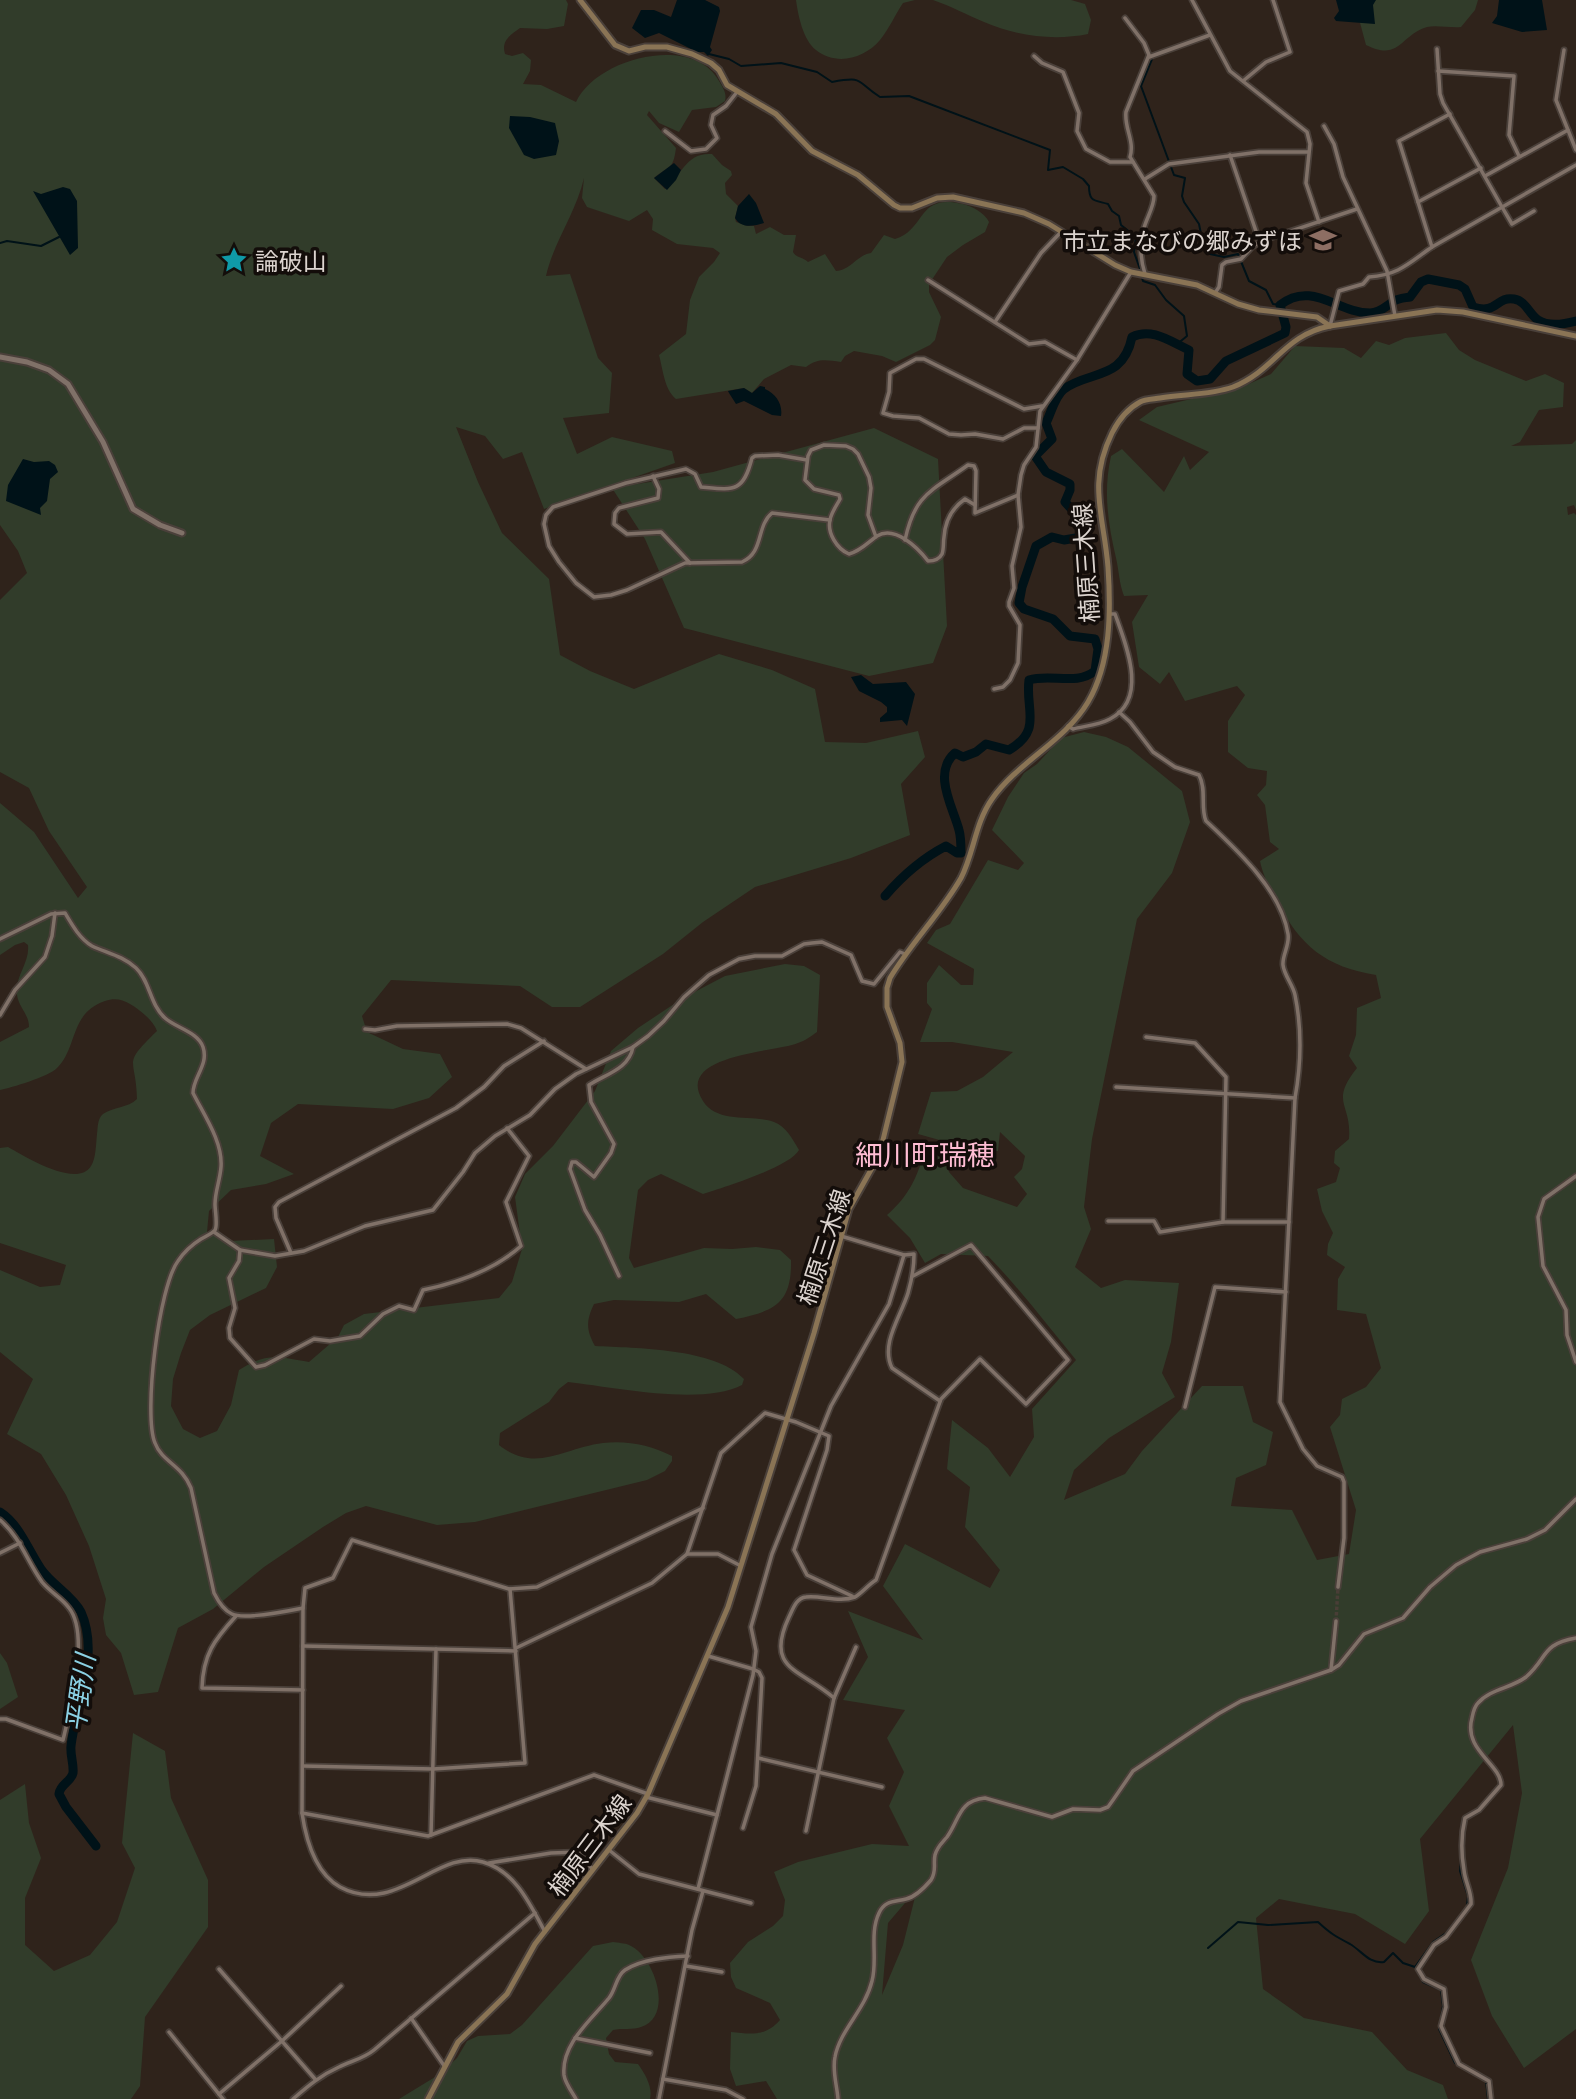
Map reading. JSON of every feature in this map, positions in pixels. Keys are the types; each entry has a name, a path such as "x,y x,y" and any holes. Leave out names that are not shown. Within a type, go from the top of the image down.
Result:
{"main road":[{"path":"580,0 615,45 628,51 645,47 667,47 712,63 727,85 776,114 812,151 849,170 887,202 900,208 912,208 937,198 953,197 1024,213 1115,265 1134,272 1182,281 1238,304 1317,317 1330,326"},
{"name":"楠原三木線","path":"428,2099 458,2042 507,1994 524,1962 545,1932 637,1813 647,1796 708,1656 741,1566 788,1419 849,1209 878,1156 902,1062 900,1043 887,1007 890,978 961,878 980,820 991,800 1004,784 1068,726 1088,703 1098,681 1110,614 1108,564 1099,515 1097,477 1105,447 1118,420 1141,401 1211,392 1242,383 1271,364 1292,341 1314,329 1330,326 1437,310 1463,312 1576,336"}],"street":[{"path":"1192,0 1226,66 1307,132 1310,144 1306,183 1319,222"},
{"path":"1243,81 1266,62 1290,52 1273,0"},
{"path":"1125,18 1149,51 1126,112 1125,122 1133,146 1130,157 1152,190 1154,201 1144,229 1140,256 1145,274"},
{"path":"1148,57 1210,35"},
{"path":"1437,49 1440,94 1512,224 1534,211"},
{"path":"1564,50 1556,100 1576,150"},
{"path":"1034,56 1063,72 1079,113 1077,131 1086,149 1110,162 1133,162"},
{"path":"1438,71 1514,76 1509,135 1519,156"},
{"path":"665,131 691,151 706,149 717,138 711,125 713,115 726,106 737,92"},
{"path":"1432,247 1399,141 1450,114"},
{"path":"1324,126 1334,144 1343,177 1388,275 1395,316"},
{"path":"1485,176 1568,130"},
{"path":"1145,179 1169,164 1259,152 1308,152"},
{"path":"1230,155 1260,243"},
{"path":"1330,326 1339,291 1363,284 1369,277 1388,275 1412,264 1432,247 1576,165"},
{"path":"1418,202 1480,168"},
{"path":"1215,293 1226,262 1241,258 1260,243 1357,209"},
{"path":"995,322 1041,253 1061,232"},
{"path":"994,689 1003,687 1010,680 1018,663 1020,625 1009,601 1014,587 1012,566 1021,527 1018,495 1024,465 1036,447 1042,407 1077,360 1134,272"},
{"path":"928,280 1029,344 1045,342 1077,360"},
{"path":"0,356 49,370 68,384 85,408 103,442 133,509 160,525 182,533"},
{"path":"1038,428 1024,428 1003,439 975,434 949,434 919,418 883,413 889,392 890,373 916,359 925,359 1024,409 1042,407"},
{"path":"876,537 868,514 871,488 869,477 858,454 846,446 824,445 811,450 805,475 807,484 814,489 839,495 840,499 830,520 831,533 837,545 849,554 876,537 890,534 918,548 928,561 934,561 941,557 943,552 946,522 952,511 965,499 975,505"},
{"path":"807,460 778,455 755,456 745,481 740,486 701,486 695,474 686,469 653,476 553,507 546,515 544,524 549,546 582,589 594,597 627,590 690,563 742,562 749,559 757,547 767,518 772,513 830,520"},
{"path":"905,540 913,510 919,500 968,464 976,471 975,513 1018,495"},
{"path":"653,476 659,489 658,498 619,509 615,513 614,524 627,534 661,532 690,563"},
{"path":"1068,726 1073,729 1107,721 1119,712 1129,698 1132,674 1115,614 1110,614"},
{"path":"1119,712 1153,752 1175,767 1199,775 1203,782 1203,814 1206,821 1239,851 1258,873 1282,914 1288,932 1289,944 1283,964 1295,993 1301,1064 1295,1098 1280,1402 1303,1449 1317,1466 1342,1477 1344,1482 1344,1538 1338,1587"},
{"path":"0,1015 15,990 45,957 52,936 55,913"},
{"path":"0,939 55,913 65,913 85,941 134,966 142,974 162,1016 199,1040 203,1048 201,1073 193,1086 193,1093 215,1138 221,1157 215,1198 217,1227 189,1249 170,1276 162,1305 150,1419 155,1444 161,1454 186,1475 214,1593 223,1608 236,1616 303,1608"},
{"path":"214,1232 240,1250 275,1256 322,1245 365,1226 433,1210 475,1153 507,1128 530,1115 555,1089 586,1069 633,1047 664,1021 699,982 739,959 782,956 804,944 822,942 851,955 862,981 874,984 900,952 906,954"},
{"path":"365,1029 507,1024 521,1028 544,1041 586,1069"},
{"path":"1146,1037 1195,1042 1226,1077 1223,1222"},
{"path":"291,1253 276,1218 275,1207 279,1202 456,1108 484,1087 504,1066 544,1041"},
{"path":"619,1276 585,1210 570,1169 572,1163 576,1162 594,1177 611,1153 614,1144 591,1102 589,1085 621,1067 631,1056 633,1047"},
{"path":"1116,1087 1295,1098"},
{"path":"240,1250 239,1261 229,1278 235,1308 229,1328 230,1338 256,1367 265,1365 314,1339 330,1342 360,1336 383,1314 399,1306 414,1310 423,1290 465,1279 521,1246 506,1202 529,1156 507,1128"},
{"path":"1576,1176 1544,1199 1538,1217 1543,1266 1566,1310 1567,1335 1576,1362"},
{"path":"1108,1221 1154,1221 1160,1232 1223,1222 1289,1222"},
{"path":"841,1236 904,1255 914,1254 913,1276 891,1335 888,1359 892,1367 940,1401"},
{"path":"834,1698 821,1686 788,1666 780,1654 786,1623 798,1600 804,1597 854,1597 876,1580 940,1401 980,1359 1026,1404 1068,1360 971,1245 913,1276"},
{"path":"659,2099 700,1890 753,1669 756,1651 751,1626 760,1591 772,1553 821,1432 843,1382 889,1304 904,1255"},
{"path":"1185,1407 1215,1287 1286,1292"},
{"path":"303,1646 516,1649 652,1583 687,1554 721,1453 765,1413 788,1419 829,1436 827,1450 794,1550 807,1575 854,1597"},
{"path":"838,2099 835,2057 839,2042 864,2004 872,1984 878,1914 883,1906 893,1900 914,1896 932,1879 936,1870 936,1851 966,1804 985,1798 1052,1817 1073,1810 1100,1810 1108,1807 1133,1772 1218,1714 1241,1701 1331,1670 1339,1665 1364,1633 1403,1618 1430,1587 1455,1565 1480,1552 1527,1539 1545,1530 1576,1499"},
{"path":"545,1932 512,1879 496,1866 486,1863 467,1860 391,1891 369,1895 358,1894 335,1884 319,1868 304,1828 302,1813 305,1588 333,1578 352,1540 510,1589 537,1587 703,1508"},
{"path":"0,1520 12,1530 42,1581 70,1608 74,1616 78,1668 63,1740 0,1719"},
{"path":"0,1553 20,1543"},
{"path":"687,1554 718,1554 741,1566"},
{"path":"303,1766 433,1769 525,1763 510,1589"},
{"path":"236,1616 216,1638 207,1654 202,1669 202,1688 303,1690"},
{"path":"1331,1670 1336,1621"},
{"path":"1491,2099 1489,2081 1459,2064 1443,2032 1441,2026 1446,2007 1444,1989 1424,1979 1418,1969 1434,1945 1446,1937 1471,1904 1461,1835 1465,1818 1479,1810 1501,1786 1500,1777 1481,1756 1472,1738 1470,1723 1475,1707 1486,1697 1527,1676 1553,1644 1576,1638"},
{"path":"806,1831 834,1698 856,1647"},
{"path":"431,1835 436,1649"},
{"path":"708,1656 753,1669 759,1672 762,1678 756,1786 743,1828"},
{"path":"758,1758 882,1787"},
{"path":"302,1813 431,1835 594,1775 647,1796 717,1815"},
{"path":"609,1850 639,1874 751,1903"},
{"path":"486,1863 551,1853 578,1852 593,1870"},
{"path":"293,2099 316,2079 367,2055 535,1913"},
{"path":"576,2099 564,2074 567,2052 575,2038 611,1996 623,1971 644,1962 688,1956"},
{"path":"686,1966 722,1972"},
{"path":"219,1969 316,2079"},
{"path":"219,2094 341,1986"},
{"path":"411,2018 445,2067"},
{"path":"169,2032 223,2099"},
{"path":"575,2038 650,2053"},
{"path":"663,2079 726,2090 743,2099"}],"green space":[{"path":"0,0 566,0 568,4 564,26 547,29 520,28 505,42 505,54 512,56 523,53 531,60 530,71 523,84 541,85 576,102 587,86 603,73 623,63 668,55 688,58 706,66 723,88 725,101 716,107 692,110 679,132 659,123 649,111 647,115 676,148 670,167 654,178 665,189 690,161 703,154 712,154 731,171 732,175 725,183 726,194 738,206 736,222 754,226 756,234 770,227 784,235 796,235 794,254 808,262 825,254 836,271 871,253 884,235 895,239 905,234 937,203 967,205 981,213 989,222 985,232 947,257 929,284 929,292 941,317 935,340 930,345 896,362 882,356 854,351 841,362 818,361 806,367 791,365 764,379 752,393 744,388 676,399 666,384 659,355 686,334 690,300 699,277 720,253 713,248 677,244 652,230 653,219 647,210 629,221 587,207 582,198 584,178 546,276 570,274 598,358 612,373 609,413 563,418 577,454 612,437 672,451 675,463 544,509 522,452 503,459 485,436 456,427 502,533 549,579 560,655 634,689 719,654 772,670 815,689 825,742 866,743 918,731 925,757 901,784 910,835 851,858 755,887 703,922 663,954 580,1007 552,1007 520,986 391,980 362,1016 367,1032 403,1049 440,1054 452,1077 429,1098 393,1109 298,1104 271,1123 260,1156 294,1174 266,1184 231,1190 209,1211 207,1232 229,1241 274,1239 277,1267 266,1288 210,1315 190,1330 173,1379 171,1406 183,1429 200,1438 217,1431 231,1405 239,1370 257,1360 273,1357 309,1362 338,1337 344,1325 364,1314 499,1298 512,1282 522,1249 515,1197 525,1174 553,1146 595,1091 611,1051 638,1028 683,998 725,976 785,964 804,966 820,975 817,1032 798,1043 715,1064 702,1073 698,1085 703,1101 709,1108 726,1116 774,1122 789,1134 799,1150 793,1157 770,1170 703,1194 661,1174 648,1180 638,1190 629,1258 634,1268 704,1248 756,1247 780,1250 791,1260 788,1287 778,1303 770,1308 736,1319 706,1294 679,1302 614,1300 594,1304 588,1325 595,1346 652,1349 695,1355 731,1369 744,1379 742,1385 725,1391 681,1395 568,1382 549,1402 500,1433 499,1445 525,1458 550,1457 603,1443 621,1442 647,1446 672,1456 672,1461 665,1471 647,1480 475,1522 437,1525 366,1506 346,1513 264,1567 213,1609 178,1628 158,1692 134,1695 121,1653 106,1635 103,1618 106,1599 89,1546 66,1495 41,1454 7,1434 33,1379 0,1352 0,1270 40,1287 60,1285 66,1265 0,1243 0,1148 8,1147 38,1163 63,1172 84,1172 94,1159 101,1116 137,1099 133,1062 139,1050 157,1031 142,1012 130,1004 118,1000 105,1001 85,1014 68,1052 56,1069 38,1078 0,1090 0,1042 29,1027 18,1000 17,988 27,958 28,945 24,942 15,945 0,955 0,803 34,832 78,898 87,887 49,831 29,788 0,772 0,600 27,573 18,551 0,525"},
{"path":"796,0 915,0 903,3 873,47 858,56 841,59 824,55 811,46 802,27"},
{"path":"933,0 1071,0 1085,4 1091,20 1088,34 1035,36 996,27"},
{"path":"1362,0 1478,0 1475,10 1461,27 1427,27 1393,49 1386,50 1366,45 1359,19"},
{"path":"1446,333 1459,350 1475,360 1526,381 1545,374 1564,383 1563,407 1539,410 1520,442 1511,446 1572,444 1576,440 1576,510 1574,505 1567,507 1568,515 1576,515 1576,2029 1524,2068 1492,2016 1471,1960 1508,1868 1522,1793 1513,1725 1420,1839 1429,1911 1405,1944 1355,1914 1279,1899 1256,1918 1263,1989 1304,2018 1372,2032 1407,2070 1443,2085 1448,2099 777,2099 766,2081 736,2086 730,2069 731,2032 763,2032 780,2020 770,2003 736,1988 731,1977 730,1963 748,1942 783,1916 785,1900 774,1872 798,1862 872,1844 909,1846 889,1806 904,1772 887,1738 905,1710 843,1700 868,1657 848,1611 923,1640 883,1586 905,1544 990,1588 1000,1570 965,1527 970,1487 947,1469 952,1420 988,1448 1010,1477 1034,1437 1032,1409 1076,1360 988,1256 941,1254 925,1263 910,1238 887,1215 911,1186 925,1151 946,1155 949,1172 963,1188 1017,1207 1027,1194 1014,1177 1022,1169 1025,1156 1000,1132 998,1151 968,1152 953,1150 943,1141 918,1134 931,1092 957,1091 983,1077 1013,1052 952,1042 920,1042 932,1009 927,1003 927,983 939,965 961,985 973,985 974,969 927,943 936,930 950,924 988,860 1018,870 1024,863 992,830 1008,797 1024,773 1037,764 1061,738 1084,732 1106,737 1128,747 1182,791 1190,822 1172,873 1137,919 1092,1139 1084,1207 1091,1229 1075,1267 1101,1288 1125,1280 1179,1283 1171,1342 1162,1373 1175,1397 1109,1438 1074,1470 1064,1500 1125,1474 1142,1451 1202,1386 1243,1386 1253,1422 1273,1432 1266,1465 1236,1478 1231,1506 1292,1510 1317,1560 1349,1554 1356,1510 1330,1427 1340,1415 1342,1399 1366,1387 1381,1368 1366,1314 1337,1310 1338,1279 1345,1267 1327,1255 1333,1233 1322,1211 1317,1189 1336,1182 1340,1168 1334,1163 1335,1151 1349,1139 1343,1096 1344,1089 1357,1068 1349,1056 1356,1035 1357,1008 1381,998 1376,975 1343,966 1316,952 1295,930 1267,882 1260,861 1279,849 1270,842 1265,805 1257,795 1266,785 1267,771 1248,768 1228,752 1228,721 1245,695 1237,686 1185,701 1169,672 1160,684 1139,667 1132,622 1148,595 1124,596 1109,520 1107,482 1111,456 1122,449 1164,492 1184,456 1190,470 1209,452 1139,420 1157,407 1242,387 1271,374 1295,346 1344,348 1361,358 1376,341 1389,345 1405,338","holes":["917,1889 903,1945 882,1995 888,1923"]},
{"path":"874,428 938,459 947,626 933,663 869,676 684,628 645,539 612,488 713,472"},
{"path":"0,1653 7,1663 18,1697 0,1709"},
{"path":"133,1733 165,1751 171,1798 208,1880 208,1927 145,2017 140,2086 131,2099 0,2099 0,1800 25,1784 29,1823 41,1858 25,1898 25,1945 54,1971 90,1955 117,1922 135,1868 122,1843"},
{"path":"613,1942 627,1944 638,1951 653,1972 657,1986 657,2011 651,2021 638,2028 613,2030 606,2038 609,2054 615,2062 638,2064 646,2076 650,2099 399,2099 440,2074 457,2058 467,2041 478,2036 510,2034 522,2025 593,1946"}],"shaded area":[{"path":"677,0 705,0 719,7 710,47 712,50 708,56 659,33 645,38 632,28 641,10 654,10 671,17"},
{"path":"1336,0 1376,0 1373,5 1375,24 1336,21 1334,18 1339,11"},
{"path":"1499,0 1542,0 1547,30 1522,32 1492,23 1497,16"},
{"path":"510,116 555,123 559,141 556,155 534,159 524,155 509,128"},
{"path":"674,163 681,170 667,190 654,178"},
{"path":"63,187 70,189 77,201 78,248 70,255 33,191 41,194"},
{"path":"749,194 764,223 744,225 735,218 738,206"},
{"path":"760,386 765,387 778,400 781,416 772,415 744,401 736,404 728,391 744,388 752,393"},
{"path":"23,459 34,462 49,461 55,465 58,472 50,479 47,501 40,508 41,515 6,501 8,485"},
{"path":"861,675 873,684 906,682 915,694 907,726 902,720 880,722 880,718 887,712 887,707 859,691 851,677"}],"waterway":[{"path":"709,54 729,59 741,66 781,63 817,72 832,82 859,81 880,97 909,96 1050,150 1048,170 1063,167 1083,179 1089,186 1091,198 1108,204 1119,216 1121,225 1136,237 1134,252 1141,272"},
{"path":"1152,59 1141,86 1174,175 1185,178 1182,196 1199,224 1201,234 1212,249 1210,254 1224,257 1238,254 1249,281 1266,290 1273,304 1280,305"},
{"path":"0,243 7,241 41,246 59,237"},
{"path":"1142,278 1143,281 1155,285 1166,300 1184,316 1187,336 1176,345"},
{"path":"885,896 928,856 946,846 961,853 960,833 945,780 948,761 955,753 963,757 986,744 1009,750 1019,742 1029,727 1029,680 1080,678 1095,671 1098,649 1095,639 1070,636 1053,619 1024,609 1019,603 1036,546 1052,537 1064,540 1076,538 1085,532 1085,524 1065,502 1070,484 1046,472 1035,456 1052,439 1046,423 1064,389 1113,368 1128,351 1132,337 1139,334 1161,337 1189,350 1187,374 1197,381 1210,379 1226,361 1285,333 1280,305 1292,298 1314,297 1358,312 1374,313 1396,300 1410,297 1421,282 1428,279 1459,285 1465,289 1473,307 1487,309 1503,300 1514,299 1522,302 1535,317 1547,324 1576,321"},
{"name":"平野川","path":"0,1512 18,1531 46,1575 77,1606 86,1628 88,1662 71,1746 73,1773 59,1794 96,1846"},
{"path":"1415,1967 1433,1942 1446,1933 1467,1906 1468,1896 1460,1871 1461,1861"},
{"path":"1208,1948 1238,1922 1268,1925 1318,1922 1374,1961 1384,1962 1393,1953 1403,1963 1415,1967 1423,1982 1441,1990 1443,2006 1439,2029 1455,2063 1475,2075"},
{"path":"1486,2081 1488,2099"}],"tunnel":[{"path":"1336,1621 1338,1587"}],"place":[{"name":"市立まなびの郷みずほ","path":"1323,240"},
{"name":"論破山","path":"234,260"}],"district":[{"name":"細川町瑞穂","path":"925,1154"}]}
